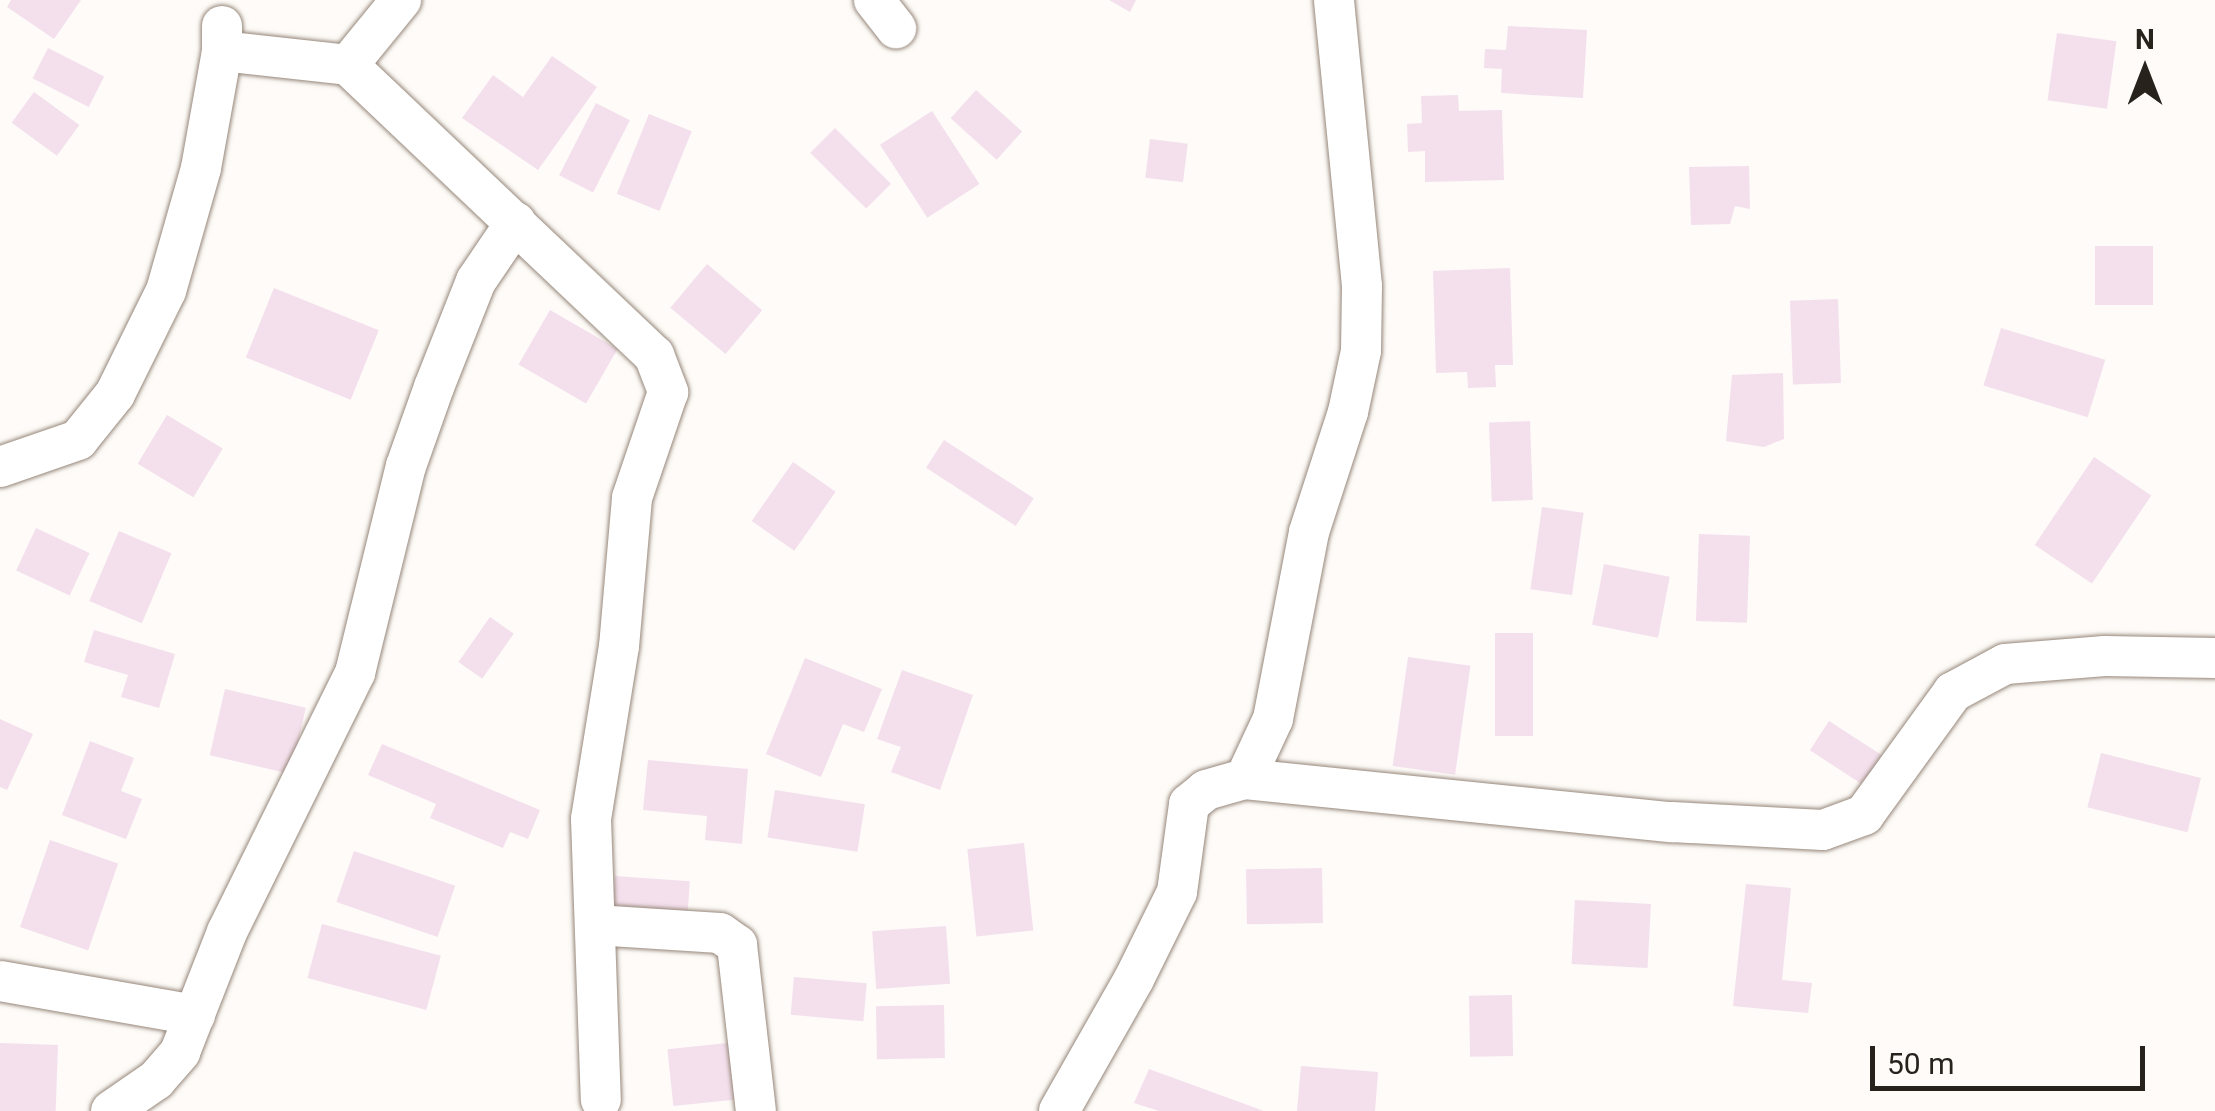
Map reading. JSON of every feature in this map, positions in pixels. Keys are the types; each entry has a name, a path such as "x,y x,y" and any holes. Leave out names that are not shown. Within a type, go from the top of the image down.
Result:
{"street":[{"path":"348,65 400,0"},
{"path":"1244,779 1273,719 1309,532 1348,412 1361,350 1362,286 1334,0"},
{"path":"0,466 78,440 116,394 166,291 201,168 222,38 348,65 654,356 668,392 632,498 620,646 592,820 601,1100"},
{"path":"111,1111 156,1080 180,1052 226,932 355,673 406,466 434,387 476,281 516,222"},
{"path":"1059,1111 1134,980 1177,892 1189,804 1206,790 1244,779 1672,822 1822,830 1864,814 1953,692 2005,664 2105,656 2215,658"},
{"path":"595,925 720,933 737,944 756,1111"},
{"path":"0,981 195,1016"}],"building":[{"path":"11,0 81,0 54,39 7,7"},
{"path":"1109,0 1136,0 1130,12"},
{"path":"1508,26 1587,30 1583,98 1501,93 1502,69 1484,68 1485,49 1506,50"},
{"path":"2057,33 2116,41 2107,109 2048,100"},
{"path":"48,48 104,77 89,107 33,78"},
{"path":"552,56 597,87 538,170 462,118 493,75 523,97"},
{"path":"976,90 1022,131 997,160 951,118"},
{"path":"34,92 79,125 57,156 12,123"},
{"path":"1458,95 1459,111 1502,110 1504,180 1425,182 1425,151 1408,152 1407,124 1422,123 1421,96"},
{"path":"596,103 630,120 593,192 559,175"},
{"path":"932,111 979,184 927,218 880,145"},
{"path":"649,114 692,131 659,211 617,194"},
{"path":"835,128 891,184 866,209 810,153"},
{"path":"1150,139 1188,144 1183,182 1145,178"},
{"path":"1749,166 1750,209 1735,206 1730,224 1691,225 1689,167"},
{"path":"2095,246 2153,246 2153,305 2095,305"},
{"path":"707,264 762,310 726,354 670,308"},
{"path":"1510,268 1513,365 1495,365 1496,387 1468,388 1467,372 1436,373 1433,271"},
{"path":"274,288 379,330 351,400 246,358"},
{"path":"1838,299 1841,383 1793,385 1790,301"},
{"path":"550,310 618,349 586,404 518,365"},
{"path":"2001,328 2105,360 2088,417 1983,385"},
{"path":"1783,373 1784,439 1764,447 1726,441 1732,375"},
{"path":"167,415 223,448 193,497 138,464"},
{"path":"1530,421 1533,500 1492,501 1489,422"},
{"path":"944,440 1034,498 1016,526 926,468"},
{"path":"2094,457 2151,496 2092,583 2035,545"},
{"path":"793,462 836,492 794,551 752,521"},
{"path":"1542,507 1584,513 1572,595 1530,589"},
{"path":"36,528 89,553 70,596 16,571"},
{"path":"119,531 171,553 142,623 89,601"},
{"path":"1699,534 1750,536 1747,623 1696,621"},
{"path":"1604,564 1670,577 1658,638 1592,625"},
{"path":"490,617 514,634 482,679 458,662"},
{"path":"94,630 175,654 159,708 121,697 128,675 84,662"},
{"path":"1495,633 1533,633 1533,736 1495,736"},
{"path":"1408,657 1470,666 1455,775 1393,766"},
{"path":"805,658 882,689 864,732 843,724 821,777 766,754"},
{"path":"902,670 973,695 940,790 891,772 901,747 877,739"},
{"path":"225,689 306,708 291,774 210,755"},
{"path":"0,719 33,734 7,790 0,787"},
{"path":"1829,721 1883,756 1864,785 1810,750"},
{"path":"90,741 134,758 121,791 142,799 126,839 62,815"},
{"path":"382,744 540,810 528,839 510,832 503,848 430,818 436,804 368,775"},
{"path":"2101,753 2201,778 2187,832 2087,807"},
{"path":"648,760 748,769 742,844 705,840 707,816 643,810"},
{"path":"775,790 865,804 857,852 767,837"},
{"path":"50,840 118,863 88,950 20,927"},
{"path":"1024,843 1033,931 977,936 967,849"},
{"path":"354,851 455,886 438,937 336,902"},
{"path":"1322,868 1323,923 1247,924 1246,869"},
{"path":"615,876 690,881 688,911 613,906"},
{"path":"1746,884 1791,888 1782,980 1812,983 1808,1013 1733,1006"},
{"path":"1575,900 1651,904 1648,968 1572,964"},
{"path":"322,924 441,956 426,1010 308,978"},
{"path":"946,926 950,984 876,989 872,931"},
{"path":"794,977 867,983 863,1021 791,1015"},
{"path":"1512,995 1513,1056 1470,1057 1469,996"},
{"path":"944,1005 945,1058 877,1059 876,1006"},
{"path":"747,1041 753,1098 673,1106 667,1049"},
{"path":"0,1043 58,1045 56,1111 0,1111"},
{"path":"1301,1066 1378,1072 1375,1111 1297,1111"},
{"path":"1149,1069 1264,1111 1159,1111 1134,1103"}]}
